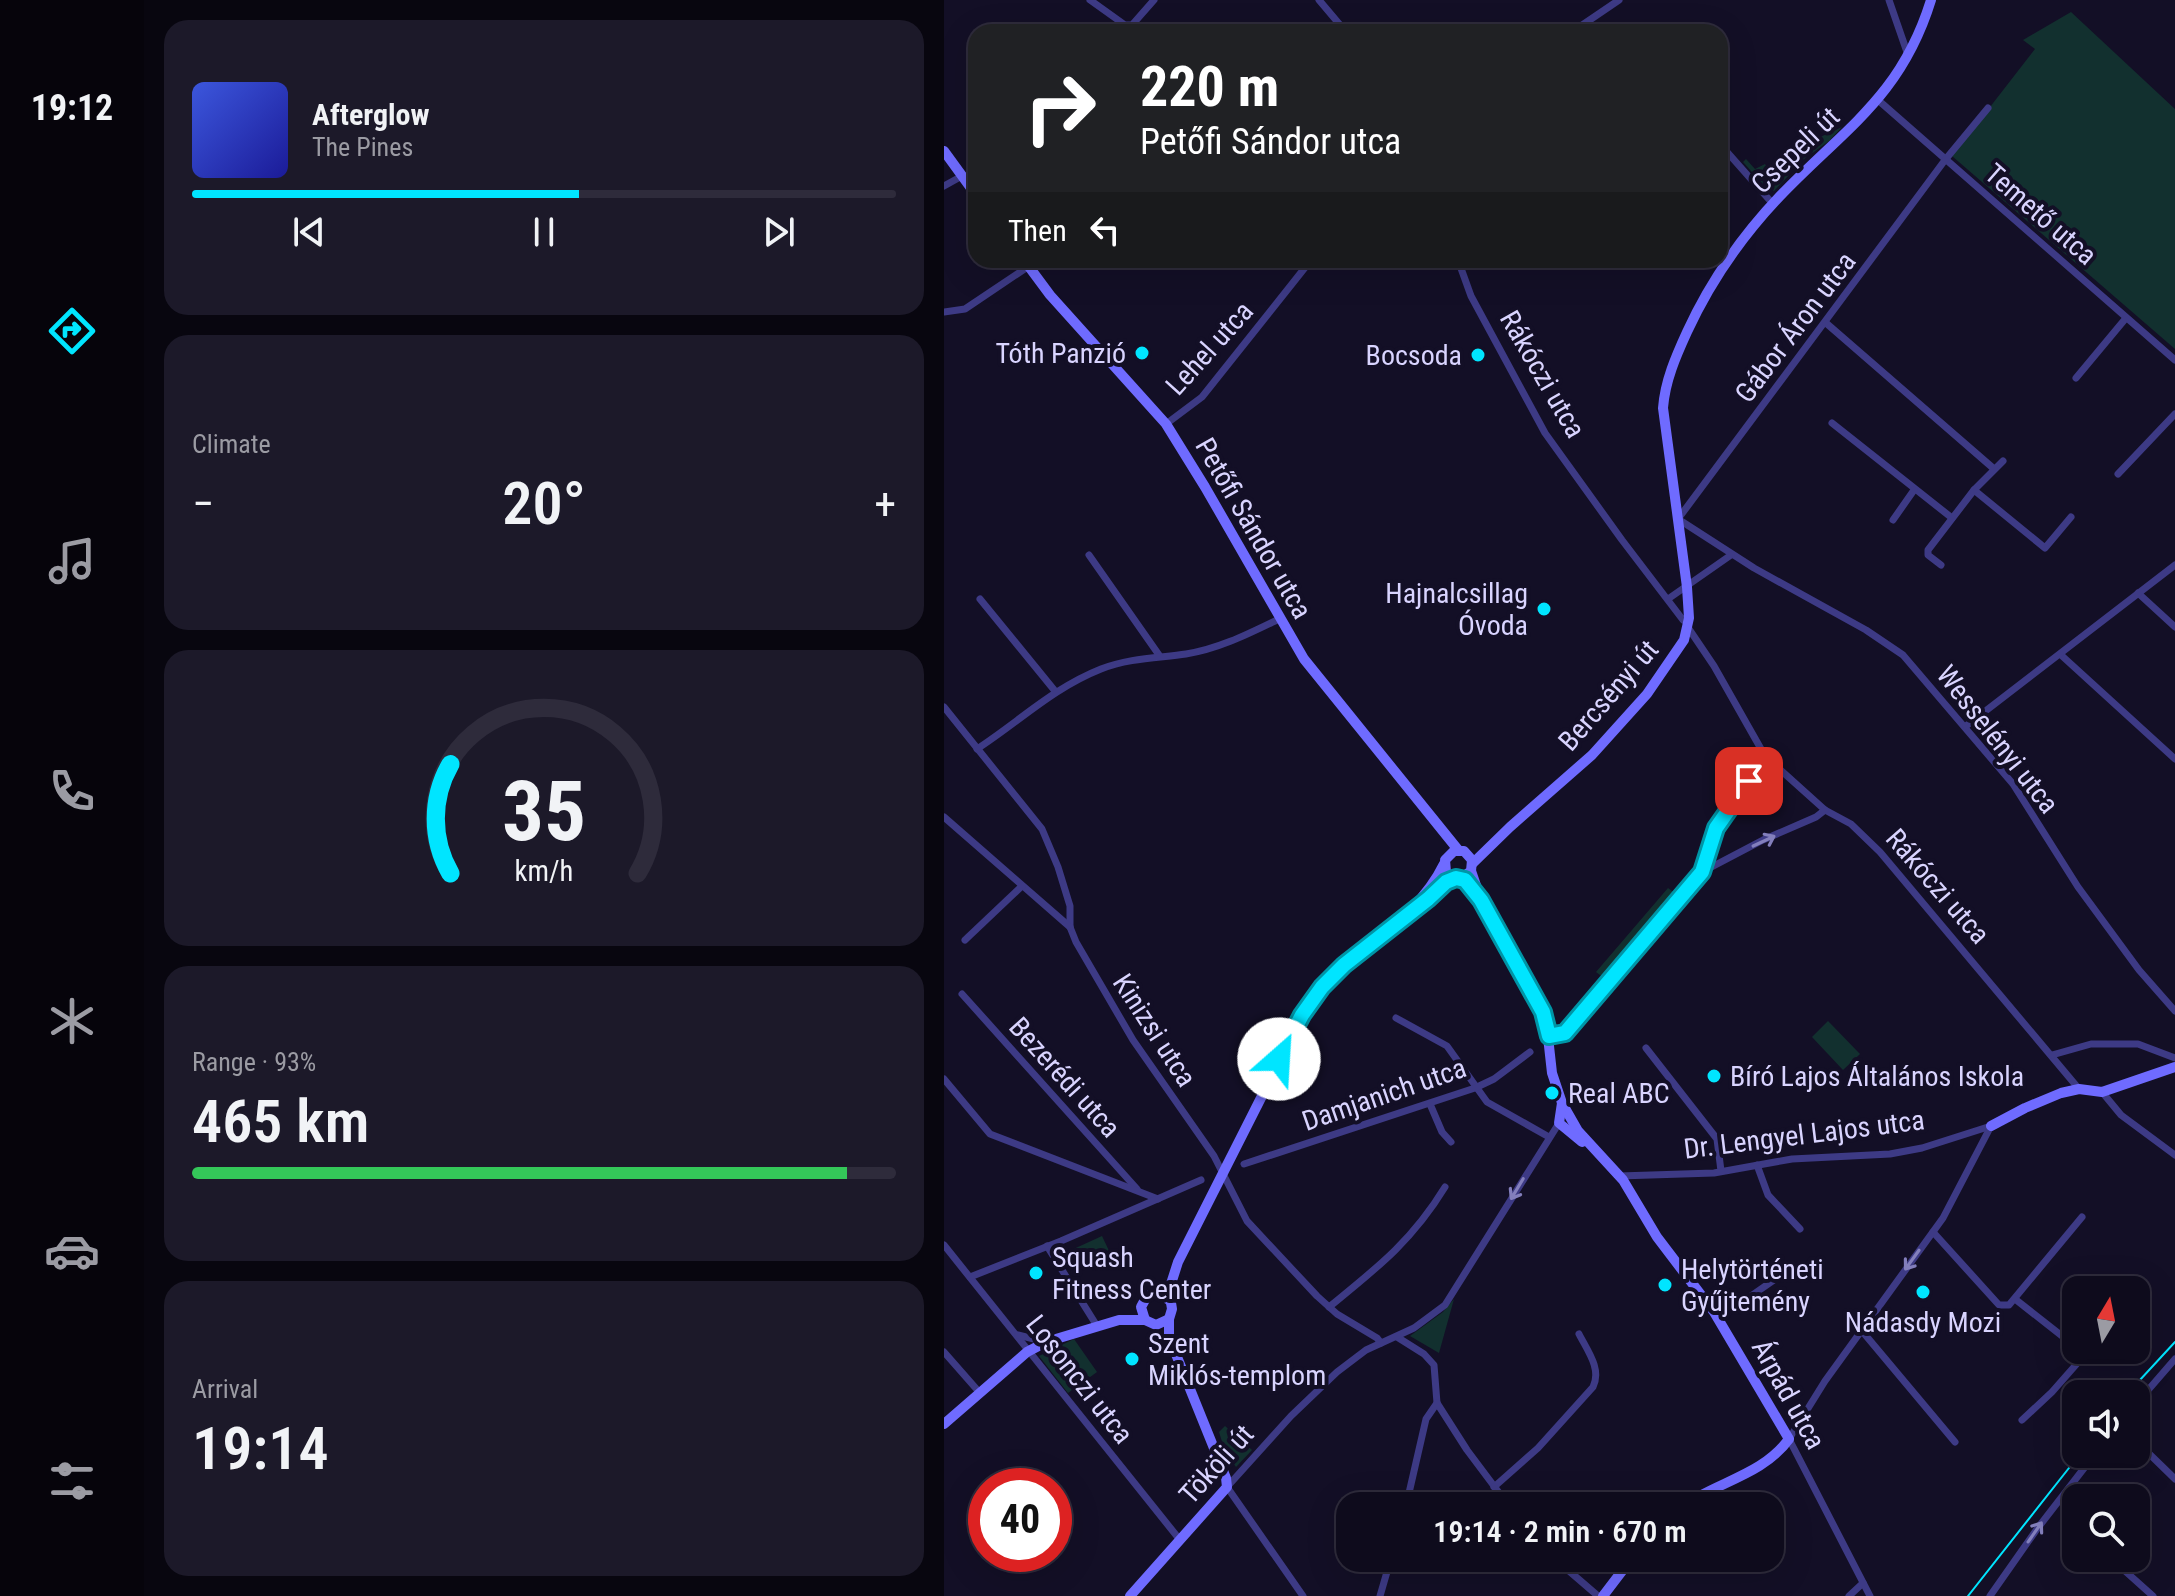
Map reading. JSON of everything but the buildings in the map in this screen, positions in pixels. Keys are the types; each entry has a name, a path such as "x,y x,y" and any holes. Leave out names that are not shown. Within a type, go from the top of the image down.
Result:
{"street":[{"path":"1090,0 1123,24"},
{"path":"1134,24 1154,0"},
{"path":"1319,0 1339,24"},
{"path":"1584,24 1619,0"},
{"path":"1889,0 1908,55"},
{"name":"Csepeli út","path":"1728,261 1773,204 1878,100 1908,55 1931,0"},
{"name":"Temető utca","path":"1878,100 2175,360"},
{"name":"Gábor Áron utca","path":"1678,519 1945,160 1988,108"},
{"path":"944,151 968,184"},
{"path":"1728,153 1773,204"},
{"path":"944,186 962,176"},
{"path":"944,312 965,309 1019,268"},
{"name":"Petőfi Sándor utca","path":"1030,268 1050,295 1166,424 1279,619 1311,668 1437,825 1470,857 1465,873"},
{"name":"Lehel utca","path":"1166,424 1202,397 1305,268"},
{"name":"Rákóczi utca","path":"1461,268 1471,296 1545,433 1685,623 1714,666 1765,756 1825,810 1851,824 1880,852 2079,1089"},
{"name":"Csepeli út","path":"1678,519 1664,418 1666,386 1700,302 1723,268"},
{"path":"2076,378 2126,318"},
{"path":"1826,323 1993,468"},
{"path":"2118,474 2175,414"},
{"path":"1832,423 1952,518"},
{"path":"1941,565 1927,552 1974,490 2003,461"},
{"path":"1893,520 1914,490"},
{"path":"1974,490 2045,548 2071,517"},
{"name":"Wesselényi utca","path":"1678,519 1731,555 1866,630 1903,655 2013,784 2095,911 2139,970 2175,1011"},
{"name":"Bercsényi út","path":"1400,920 1446,882 1465,873 1510,827 1577,770 1630,715 1675,656 1684,640 1687,587 1678,519"},
{"path":"1089,555 1159,655"},
{"path":"1668,599 1731,555"},
{"path":"1966,726 2175,565"},
{"path":"2138,593 2175,627"},
{"path":"980,599 1055,691"},
{"path":"977,749 1055,691 1107,667 1159,655 1187,654 1230,641 1279,619"},
{"path":"2061,655 2175,759"},
{"name":"Kinizsi utca","path":"944,707 1042,829 1070,906 1070,927 1113,1009 1214,1156 1247,1221 1329,1307 1381,1343"},
{"path":"1702,872 1716,828 1765,756"},
{"path":"1445,860 1446,872 1465,873 1481,900 1543,1012 1549,1036 1565,1033 1702,872 1825,810"},
{"path":"944,817 1070,927"},
{"name":"Petőfi Sándor utca","path":"1437,825 1445,860"},
{"name":"Bercsényi út","path":"1445,860 1461,851 1477,848 1510,827"},
{"path":"1303,1596 1227,1487 1167,1331 1172,1309 1169,1300 1173,1275 1308,1005 1333,975 1400,920 1434,884 1445,860"},
{"path":"965,940 1022,886"},
{"name":"Bezerédi utca","path":"962,994 1137,1189"},
{"path":"1396,1018 1447,1046 1487,1102 1549,1137"},
{"name":"Árpád utca","path":"1549,1036 1552,1073 1562,1103 1593,1150"},
{"path":"2052,1055 2091,1044 2138,1044 2175,1058"},
{"path":"1646,1048 1717,1139 1721,1171"},
{"name":"Damjanich utca","path":"1244,1164 1475,1088 1494,1079 1530,1052"},
{"path":"2079,1089 2102,1092 2175,1067"},
{"path":"944,1079 990,1134 1158,1199"},
{"name":"Dr. Lengyel Lajos utca","path":"1619,1176 1721,1171 1792,1159 1890,1154 1922,1148 1991,1126 2025,1108 2079,1089"},
{"path":"2102,1092 2121,1115 2175,1155"},
{"path":"1559,1123 1562,1103"},
{"path":"1430,1104 1442,1132 1451,1142"},
{"name":"Árpád utca","path":"1559,1123 1619,1176 1657,1237 1718,1319 1789,1439 1870,1596"},
{"name":"Tököli út","path":"1130,1596 1291,1416 1337,1372 1366,1350 1397,1337 1445,1305 1559,1123"},
{"path":"1706,1492 1748,1474 1776,1455 1789,1439 1825,1381 1933,1232 1991,1126"},
{"path":"1967,1134 1981,1145"},
{"path":"1757,1165 1768,1195 1800,1229"},
{"path":"970,1277 1201,1180"},
{"path":"1329,1307 1399,1248 1428,1214 1445,1187"},
{"path":"1933,1232 1999,1305 2009,1305 2082,1217"},
{"name":"Losonczi utca","path":"944,1245 1180,1540"},
{"path":"1047,1246 1097,1326"},
{"path":"1172,1350 1147,1318 1147,1296 1157,1293 1178,1262"},
{"path":"1718,1319 1784,1273"},
{"path":"1157,1293 1169,1300"},
{"path":"2015,1299 2062,1336"},
{"path":"944,1424 1046,1342 1119,1320 1169,1319"},
{"path":"1862,1331 1955,1442"},
{"path":"1494,1487 1538,1448 1593,1387 1596,1370 1579,1334"},
{"path":"1018,1335 1046,1342"},
{"path":"1397,1337 1424,1354 1434,1365 1437,1403 1498,1492"},
{"path":"944,1352 980,1393"},
{"path":"2150,1388 2175,1360"},
{"path":"2022,1420 2077,1364"},
{"path":"1409,1492 1426,1419 1437,1403"},
{"path":"2150,1455 2175,1479"},
{"path":"1990,1596 2084,1468"},
{"path":"1380,1596 1387,1572"},
{"path":"1571,1572 1600,1596 1620,1572"},
{"path":"2126,1572 2153,1596"},
{"path":"1849,1596 1863,1583"}],"green space":[{"path":"2071,12 2175,109 2175,349 1952,156 2035,49 2023,40"},
{"path":"1842,127 1804,159 1774,191 1767,189 1743,162 1746,159 1755,169 1765,164 1768,169 1818,145 1816,139"},
{"path":"1668,888 1676,894 1604,978 1596,972"},
{"path":"1828,1021 1860,1054 1843,1070 1812,1037"},
{"path":"1102,1236 1111,1255 1076,1271 1067,1252"},
{"path":"1454,1299 1439,1353 1410,1336 1443,1312"},
{"path":"1074,1339 1097,1372 1068,1393 1039,1356"},
{"path":"1225,1426 1252,1450 1236,1467 1225,1451 1219,1432"}],"tram line":[{"path":"2140,1380 2175,1342"},
{"path":"1968,1596 2069,1468"}],"place":[{"name":"Tóth Panzió","path":"1142,353"},
{"name":"Bocsoda","path":"1478,355"},
{"name":"Hajnalcsillag Óvoda","path":"1544,609"},
{"name":"Bíró Lajos Általános Iskola","path":"1714,1076"},
{"name":"Real ABC","path":"1552,1093"},
{"name":"Squash Fitness Center","path":"1036,1273"},
{"name":"Helytörténeti Gyűjtemény","path":"1665,1285"},
{"name":"Nádasdy Mozi","path":"1923,1292"},
{"name":"Szent Miklós-templom","path":"1132,1359"}],"route":[{"path":"1279,1059 1308,1005 1333,975 1446,882 1456,878 1465,880 1481,900 1543,1012 1549,1036 1565,1033 1702,872 1716,828 1749,781"}]}
